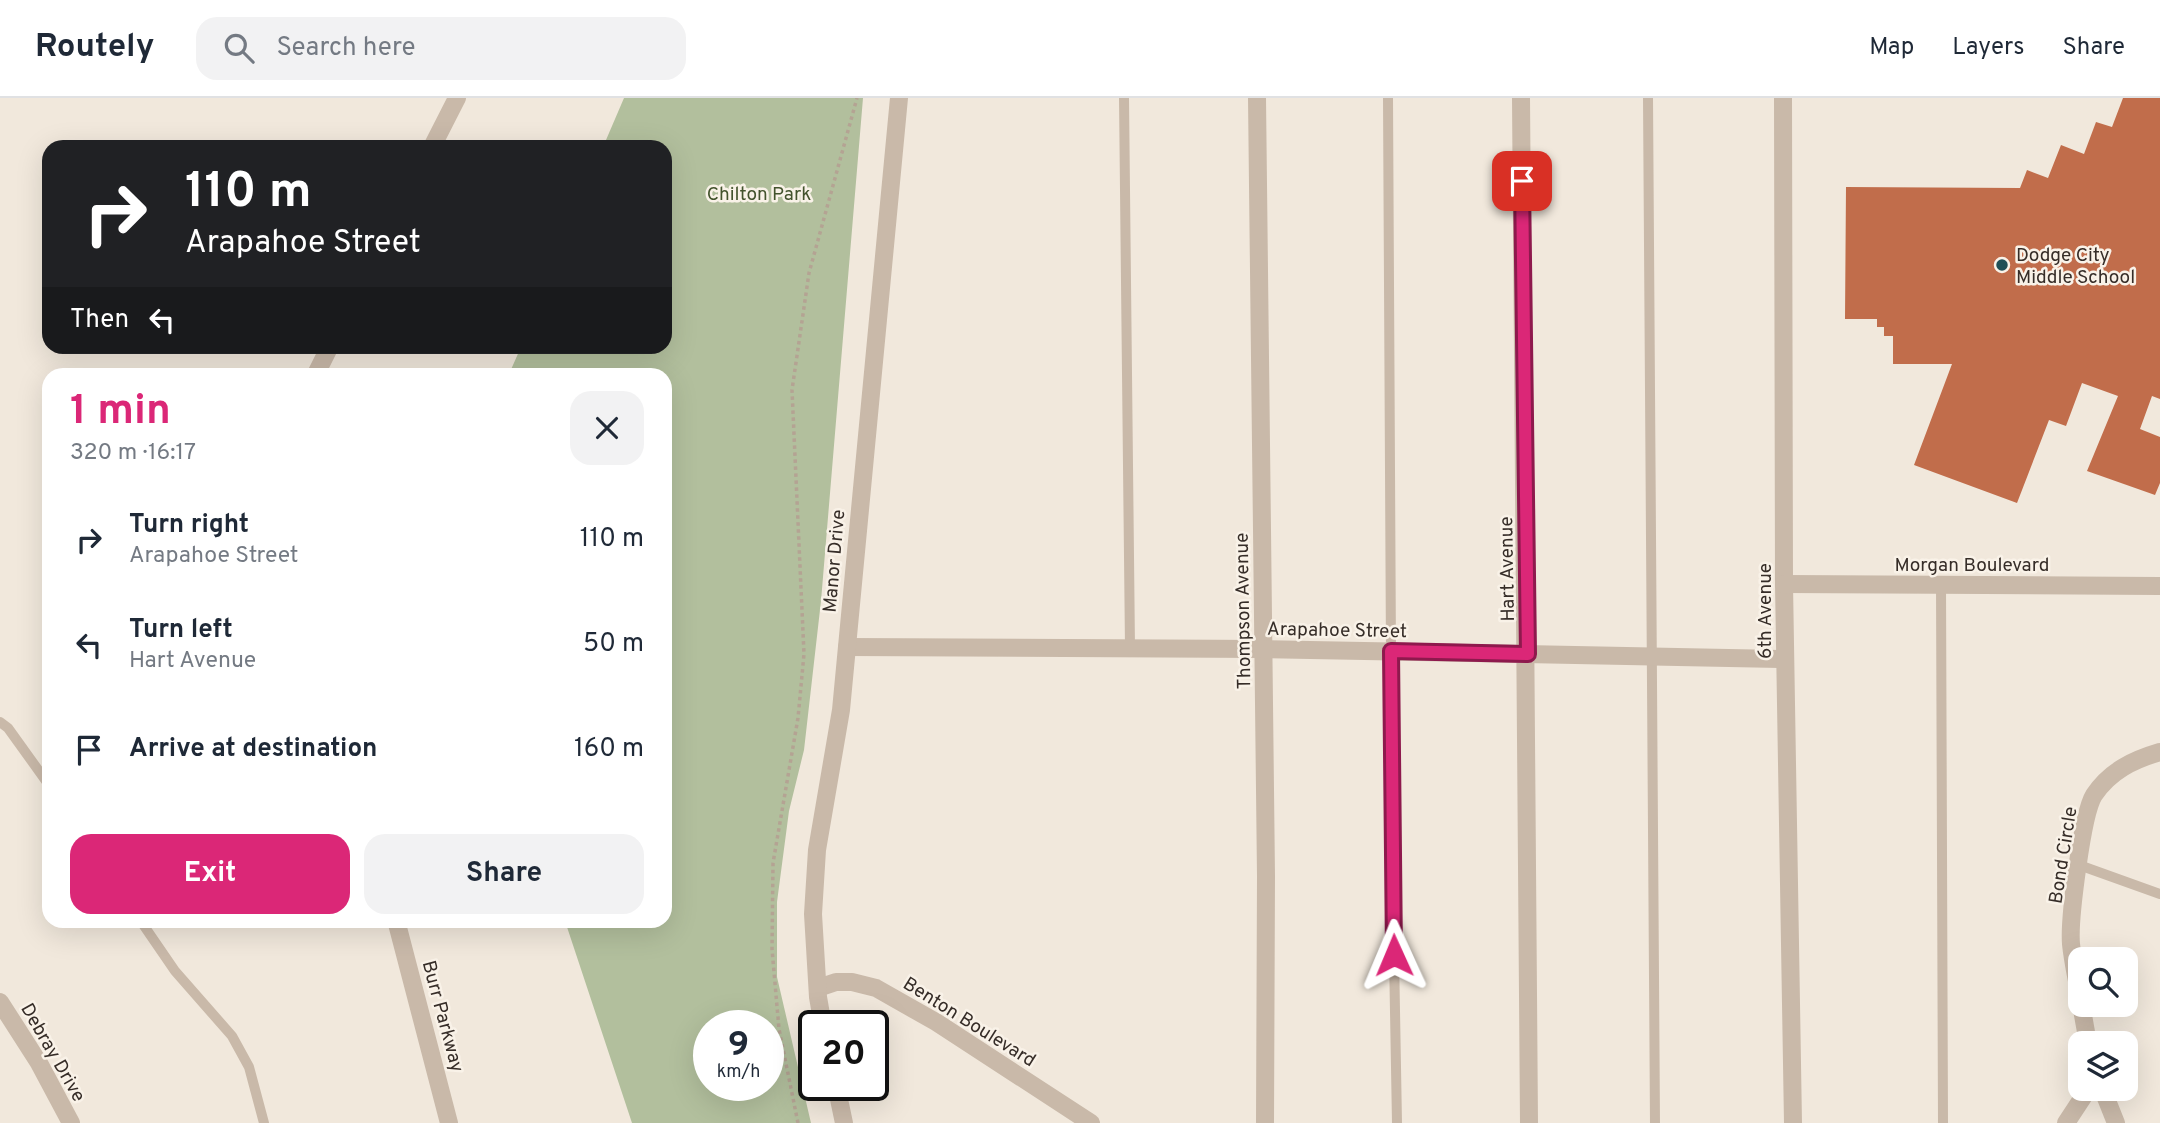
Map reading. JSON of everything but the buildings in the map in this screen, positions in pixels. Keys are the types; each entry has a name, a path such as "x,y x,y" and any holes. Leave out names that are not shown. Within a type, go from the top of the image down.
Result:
{"street":[{"path":"436,140 457,98"},
{"name":"Manor Drive","path":"821,1010 813,914 817,850 841,710 899,98"},
{"name":"Thompson Avenue","path":"1257,98 1266,876 1265,1123"},
{"name":"Hart Avenue","path":"1521,98 1528,654 1530,1123"},
{"name":"6th Avenue","path":"1783,98 1784,584 1793,1123"},
{"name":"Morgan Boulevard","path":"1784,584 2160,586"},
{"name":"Arapahoe Street","path":"847,648 1263,649 1785,659"},
{"name":"Bond Circle","path":"2072,947 2079,865 2092,797 2111,775 2136,759 2160,752"},
{"name":"Burr Parkway","path":"398,928 449,1123"},
{"name":"Benton Boulevard","path":"818,988 836,982 852,982 876,988 936,1022 1091,1123"},
{"name":"Debray Drive","path":"0,1002 39,1063 71,1123"},
{"path":"839,1101 844,1123"},
{"path":"2066,1123 2080,1101"},
{"path":"2107,1101 2116,1123"}],"lane":[{"path":"1124,98 1130,648"},
{"path":"1388,98 1397,1123"},
{"path":"1648,98 1655,1123"},
{"path":"1941,584 1943,1123"},
{"path":"0,722 8,728 42,775"},
{"path":"2079,865 2160,894"},
{"path":"145,928 175,971 232,1037 249,1067 264,1123"}],"path":[{"path":"797,1123 779,1029 772,948 773,863 798,718 804,654 792,390 809,274 858,98"}],"green space":[{"name":"Chilton Park","path":"624,98 863,98 821,601 804,750 789,811 777,902 777,977 798,1067 798,1101 806,1101 811,1123 632,1123 567,928 672,928 672,368 512,368 518,354 672,354 672,140 606,140"}],"place":[{"name":"Dodge City Middle School","path":"2002,265"}],"route":[{"path":"1394,955 1391,651 1528,654 1522,181"}]}
